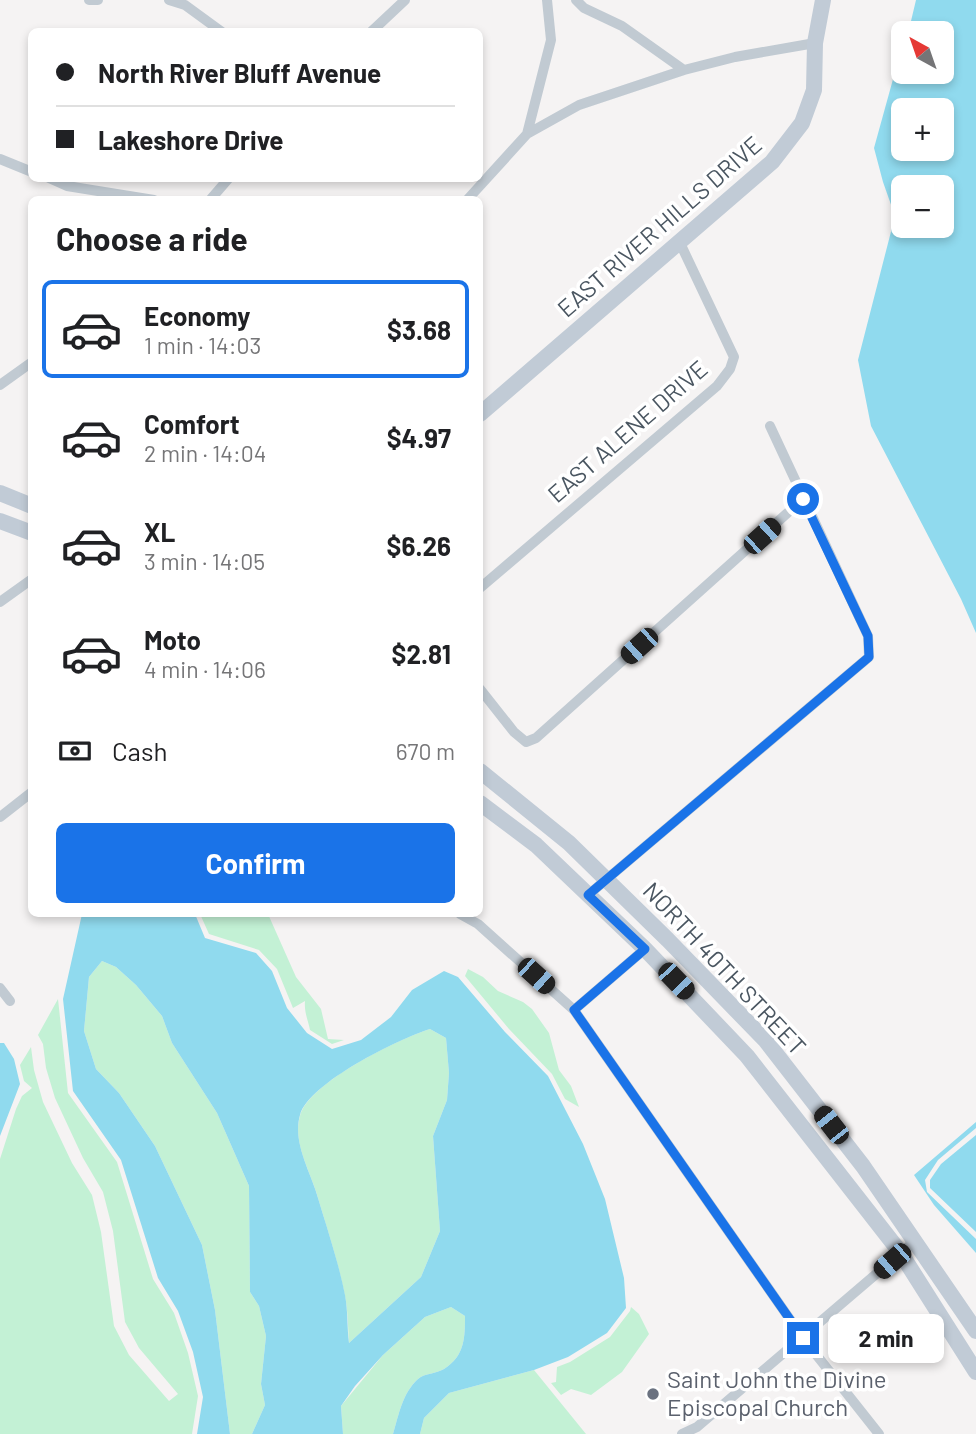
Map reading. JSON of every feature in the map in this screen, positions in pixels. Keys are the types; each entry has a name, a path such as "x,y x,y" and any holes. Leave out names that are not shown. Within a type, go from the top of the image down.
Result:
{"main road":[{"name":"EAST RIVER HILLS DRIVE","path":"483,406 680,243 772,162 802,123 814,90 818,3"},
{"path":"0,492 28,504"},
{"path":"0,521 28,532"},
{"name":"NORTH 40TH STREET","path":"483,773 569,843 766,1041 863,1166 976,1331"},
{"name":"NORTH 40TH STREET","path":"483,805 536,845 645,949 747,1055 900,1252 976,1372"},
{"path":"747,1055 766,1041"}],"street":[{"path":"89,0 98,0"},
{"path":"169,0 186,5 217,28"},
{"path":"375,28 405,0"},
{"path":"527,134 551,40 547,0"},
{"path":"576,0 584,8 622,26 684,70"},
{"path":"471,196 527,134 579,105 684,70 735,57 815,43"},
{"path":"0,159 28,170"},
{"path":"58,182 67,186 129,196"},
{"path":"213,196 225,182"},
{"name":"EAST ALENE DRIVE","path":"483,585 706,395 730,369 734,357 680,243"},
{"path":"0,385 28,365"},
{"path":"588,895 869,657 868,636 770,426"},
{"path":"483,693 513,732 526,742 536,738 803,499"},
{"path":"0,602 28,582"},
{"path":"0,817 28,795"},
{"path":"465,917 478,924 574,1010 803,1338 879,1434"},
{"path":"574,1010 645,949"},
{"path":"0,988 10,1001"},
{"path":"682,1434 698,1427 916,1240"}],"green space":[{"path":"201,917 269,917 296,977 321,1009 328,1039 344,1040 332,1044 310,1030 305,1001 293,1008 277,969 259,950 209,934"},
{"path":"102,961 116,967 136,985 162,1016 172,1043 217,1113 249,1186 250,1292 259,1306 266,1336 261,1384 265,1405 252,1434 230,1434 215,1310 202,1245 155,1146 119,1093 96,1069 84,1031 89,977"},
{"path":"468,969 483,977 498,991 532,1009 549,1033 559,1070 571,1086 579,1107 565,1099 552,1074 509,1029 465,976"},
{"path":"58,999 68,1093 117,1162 153,1279 174,1313 188,1353 198,1396 192,1434 0,1434 0,1159 16,1109 22,1096 32,1088 24,1081 20,1065 31,1047 43,1102 72,1163 92,1195 101,1232 114,1326 129,1355 169,1401 178,1394 139,1348 125,1322 113,1231 103,1192 83,1158 55,1098 46,1068 43,1044 38,1035"},
{"path":"430,1029 446,1038 449,1073 447,1100 433,1136 440,1231 421,1277 349,1343 346,1302 340,1272 300,1147 300,1116 319,1090 336,1077 377,1052"},
{"path":"451,1307 465,1316 464,1339 460,1352 451,1364 438,1372 421,1377 408,1391 393,1434 343,1434 341,1406 383,1355 425,1317"},
{"path":"631,1307 639,1314 649,1334 622,1372 591,1395 571,1389 561,1395 551,1383 556,1382 557,1367 610,1337"},
{"path":"534,1370 586,1434 420,1434 424,1418 449,1393"}],"water":[{"path":"916,0 976,0 976,633 871,426 858,360 891,232 891,238 954,238 954,175 891,175 891,205 874,148 892,84 954,84 954,21 911,21"},
{"path":"81,917 196,917 205,938 256,953 272,971 287,1008 307,1033 332,1049 361,1040 391,1017 412,990 444,971 458,977 505,1032 548,1076 583,1144 605,1199 624,1278 626,1308 607,1333 568,1357 534,1370 449,1393 424,1418 420,1434 393,1434 408,1391 421,1377 438,1372 451,1364 460,1352 464,1339 465,1316 451,1307 425,1317 383,1355 355,1386 341,1406 343,1434 252,1434 265,1405 261,1384 266,1336 259,1306 250,1292 249,1186 217,1113 172,1043 162,1016 136,985 116,967 102,961 89,977 84,1031 96,1069 119,1093 155,1146 202,1245 215,1310 230,1434 197,1434 203,1397 193,1352 178,1311 158,1278 121,1160 73,1091 63,999","holes":["430,1029 446,1038 449,1073 447,1100 433,1136 440,1231 421,1277 349,1343 346,1301 340,1271 300,1147 300,1115 320,1089 337,1076 377,1052"]},
{"path":"0,1043 4,1043 14,1059 20,1084 0,1136"},
{"path":"976,1122 976,1128 938,1160 925,1180 927,1192 976,1239 976,1253 934,1205 914,1175"},
{"path":"976,1135 976,1232 930,1188 930,1180 941,1164"}],"place":[{"name":"Saint John the Divine Episcopal Church","path":"653,1394"}],"route":[{"path":"803,499 868,636 869,657 588,895 645,949 574,1010 803,1338"}]}
